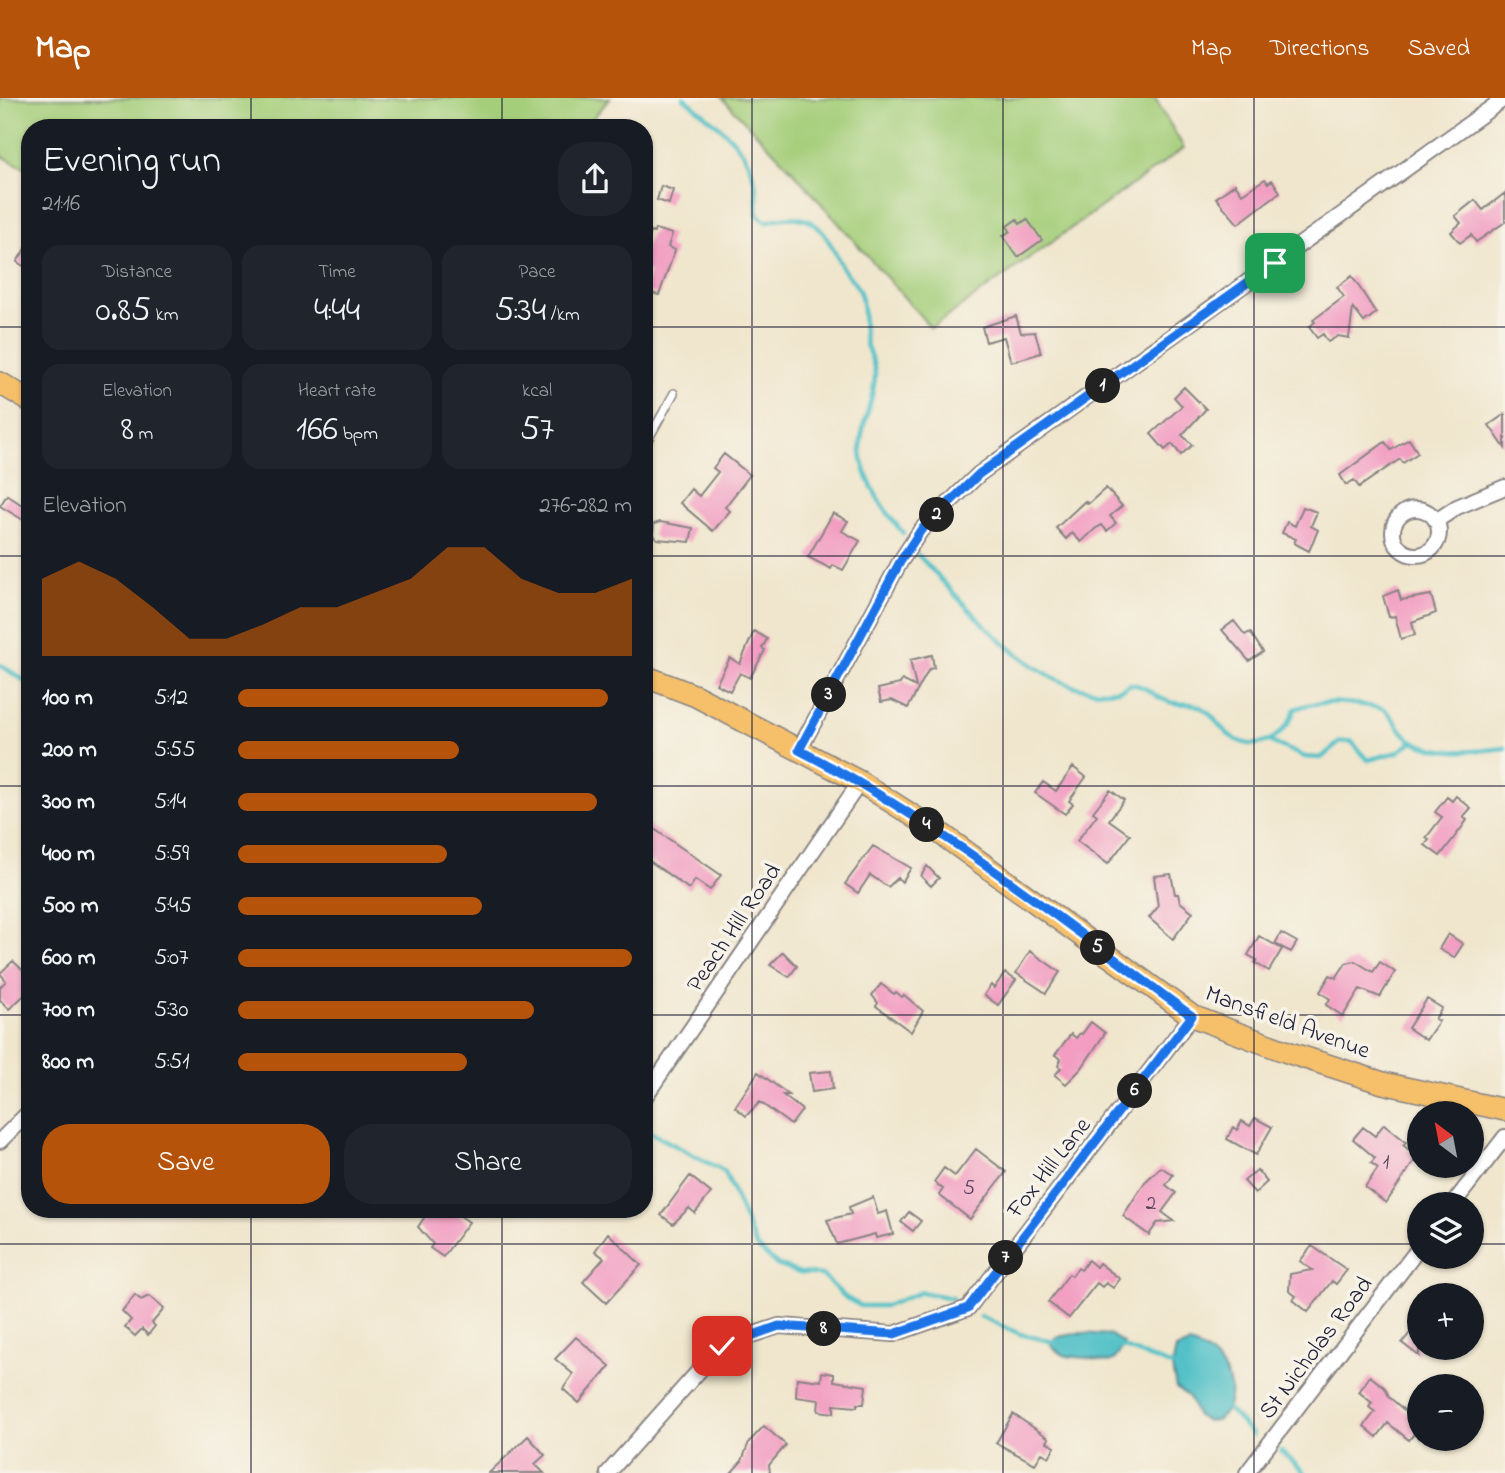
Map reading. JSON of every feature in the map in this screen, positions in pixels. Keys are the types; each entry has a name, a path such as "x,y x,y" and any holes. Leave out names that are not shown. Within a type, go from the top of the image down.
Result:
{"main road":[{"path":"0,383 21,396"},
{"name":"Mansfield Avenue","path":"653,680 696,696 860,782 940,833 1192,1016 1290,1053 1383,1083 1505,1110"}],"street":[{"path":"799,750 921,530 979,474 1505,98"},
{"path":"1436,521 1457,507 1505,487"},
{"name":"Peach Hill Road","path":"653,1085 860,782"},
{"name":"Fox Hill Lane","path":"608,1473 722,1346 779,1326 894,1334 968,1308 1192,1016"},
{"path":"0,1141 21,1120"},
{"path":"1462,1192 1505,1137"},
{"name":"St Nicholas Road","path":"1247,1473 1407,1264"}],"lane":[{"path":"653,431 674,393"}],"green space":[{"path":"0,98 610,98 592,119 21,119 21,166 0,155"},
{"path":"722,98 1155,98 1184,148 931,328 789,167"}],"water":[{"path":"1081,1333 1111,1335 1124,1344 1116,1358 1108,1362 1067,1356 1051,1345 1057,1337"},
{"path":"1189,1344 1212,1356 1227,1376 1230,1399 1226,1410 1217,1420 1207,1421 1197,1416 1189,1397 1176,1388 1172,1368 1176,1349"}],"building":[{"path":"1265,179 1268,183 1272,180 1280,192 1238,224 1216,198 1235,184 1242,194"},
{"path":"661,186 673,190 669,204 657,200"},
{"path":"1505,193 1505,222 1476,242 1471,235 1460,243 1451,232 1461,223 1455,216 1475,200 1483,210"},
{"path":"1017,219 1020,224 1027,219 1042,240 1018,257 1003,236 1010,231 1007,226"},
{"path":"655,229 672,234 668,247 675,250 659,295 653,293"},
{"path":"1352,276 1376,313 1364,322 1353,308 1349,338 1338,336 1328,342 1323,334 1317,338 1309,327 1315,322 1313,320 1344,297 1337,287"},
{"path":"1016,316 1021,333 1035,332 1041,353 1011,362 1004,337 986,342 982,327"},
{"path":"1184,387 1206,409 1182,435 1192,445 1181,455 1172,444 1165,450 1151,434 1182,406 1174,397"},
{"path":"1505,414 1505,448 1489,425"},
{"path":"1409,439 1418,453 1403,463 1400,459 1359,487 1354,480 1346,485 1340,475 1385,442 1391,450"},
{"path":"724,454 750,475 725,507 730,511 713,531 680,503 691,489 699,496 718,472 713,468"},
{"path":"1106,488 1122,506 1110,516 1116,523 1107,531 1102,525 1096,528 1081,542 1072,533 1066,539 1056,528 1085,501 1088,504"},
{"path":"7,495 21,504 21,519 0,506"},
{"path":"1303,507 1317,512 1311,526 1318,530 1309,551 1294,543 1296,539 1282,533 1287,522 1295,526"},
{"path":"833,513 848,521 842,531 860,541 843,570 833,565 831,569 808,557"},
{"path":"660,522 693,528 690,542 657,539 653,535 654,524"},
{"path":"1398,590 1401,600 1431,595 1436,613 1412,622 1415,635 1401,639 1395,616 1389,617 1383,596"},
{"path":"1234,621 1245,635 1250,632 1263,652 1249,661 1222,630"},
{"path":"754,631 767,639 762,648 765,650 750,678 740,673 730,691 716,684 730,658 740,664"},
{"path":"932,655 934,668 929,669 908,708 892,700 881,702 878,689 900,684 902,680 916,687 910,660"},
{"path":"1073,767 1086,777 1069,801 1073,804 1065,814 1035,793 1043,782 1056,791"},
{"path":"1110,790 1124,800 1109,820 1130,835 1108,864 1077,841 1097,815 1093,812"},
{"path":"1456,796 1471,808 1463,817 1467,820 1440,856 1425,845 1429,840 1426,838 1442,817 1435,812 1447,797 1452,801"},
{"path":"653,828 721,875 710,890 695,880 689,889 653,863"},
{"path":"873,846 911,868 902,882 898,878 888,887 870,875 858,893 845,884"},
{"path":"927,866 939,878 931,886 921,876"},
{"path":"1171,874 1175,894 1178,894 1180,902 1193,912 1173,939 1149,918 1158,907 1154,876"},
{"path":"1281,933 1297,942 1291,952 1275,944"},
{"path":"1448,934 1463,944 1454,958 1439,949"},
{"path":"1259,936 1282,949 1269,971 1255,963 1257,960 1248,955"},
{"path":"1030,951 1060,972 1046,993 1016,973"},
{"path":"783,952 797,966 789,977 770,965"},
{"path":"13,961 21,969 21,998 9,1009 0,1000 0,987 6,981 0,973"},
{"path":"1355,961 1373,972 1380,962 1395,972 1380,997 1360,989 1343,1016 1326,1005 1330,999 1320,992 1330,975 1336,978 1346,963"},
{"path":"1005,973 1016,980 998,1005 984,995 991,985 994,988"},
{"path":"881,984 894,994 896,992 902,997 904,995 923,1011 911,1032 876,1006 878,1003 872,995"},
{"path":"1427,999 1442,1008 1435,1019 1439,1021 1426,1040 1408,1028"},
{"path":"1091,1022 1105,1033 1081,1069 1066,1084 1055,1075 1061,1068 1058,1066 1061,1059 1055,1055 1071,1034 1076,1038"},
{"path":"831,1071 833,1089 812,1092 809,1073"},
{"path":"758,1072 789,1095 783,1095 802,1110 791,1125 760,1102 746,1116 735,1107"},
{"path":"1255,1118 1272,1127 1256,1155 1227,1139 1233,1127 1237,1130 1242,1121 1250,1126"},
{"path":"1384,1124 1406,1142 1403,1145 1407,1148 1407,1172 1386,1203 1365,1187 1378,1168 1371,1163 1375,1158 1353,1139 1363,1127 1375,1136"},
{"path":"976,1149 1006,1172 970,1219 939,1195 943,1189 934,1182 944,1168 955,1176"},
{"path":"1161,1167 1173,1175 1166,1185 1176,1193 1162,1212 1174,1221 1157,1223 1149,1235 1123,1216 1145,1182"},
{"path":"1257,1170 1267,1182 1255,1193 1244,1181"},
{"path":"690,1176 711,1193 695,1213 689,1208 673,1224 661,1215"},
{"path":"873,1197 878,1214 887,1211 893,1234 876,1238 875,1234 837,1244 827,1220 851,1214 849,1207"},
{"path":"909,1212 921,1221 913,1231 901,1222"},
{"path":"424,1218 463,1218 469,1222 443,1257 430,1248 433,1244 418,1227"},
{"path":"608,1233 641,1265 606,1303 583,1282 604,1258 595,1251"},
{"path":"1312,1246 1347,1270 1336,1284 1332,1281 1308,1312 1293,1300 1296,1296 1289,1291 1290,1274 1312,1270 1300,1261"},
{"path":"1088,1260 1096,1267 1099,1263 1120,1279 1113,1288 1106,1283 1102,1287 1097,1283 1069,1318 1048,1302 1069,1274 1072,1276 1078,1268 1081,1270"},
{"path":"135,1295 141,1300 149,1296 164,1309 152,1323 155,1326 148,1335 142,1329 135,1336 125,1327 131,1320 122,1311"},
{"path":"576,1337 610,1366 579,1403 563,1389 573,1374 555,1359"},
{"path":"822,1372 834,1374 834,1381 866,1386 864,1404 857,1404 857,1407 834,1405 834,1413 818,1411 819,1400 796,1397 797,1378 821,1381"},
{"path":"1370,1376 1385,1388 1389,1397 1407,1413 1407,1438 1388,1423 1377,1437 1364,1426 1375,1412 1369,1407 1372,1403 1359,1392"},
{"path":"1013,1414 1049,1438 1047,1442 1055,1447 1049,1457 1042,1453 1035,1464 996,1443"},
{"path":"764,1426 786,1445 769,1465 770,1473 731,1473 742,1461 749,1442"},
{"path":"528,1436 545,1455 535,1464 544,1473 489,1473"}],"waterway":[{"path":"684,98 727,134 747,159 753,175 757,214 766,222 794,217 814,224 828,240 843,269 859,291 865,338 875,374 863,427 862,459 873,489 903,533"},
{"path":"918,555 1002,641 1026,661 1052,677 1078,688 1105,691 1121,689 1130,684 1136,685 1168,702 1197,705 1209,713 1228,734 1242,742 1252,744 1270,740 1285,727 1295,709 1316,704 1339,703 1384,709 1408,738 1424,746 1447,751 1505,748"},
{"path":"0,665 21,678"},
{"path":"1271,742 1305,757 1321,758 1340,742 1351,741 1368,760 1398,752 1413,741"},
{"path":"653,1134 725,1172 756,1246 777,1265 800,1273 822,1275 846,1298 861,1306 886,1306 921,1292 952,1298"},
{"path":"980,1316 1020,1334 1054,1342"},
{"path":"1119,1346 1176,1367"},
{"path":"1223,1404 1253,1435"},
{"path":"1281,1451 1305,1473"}],"route":[{"path":"722,1346 779,1326 894,1334 968,1308 1192,1016 940,833 860,782 799,750 900,562 921,530 979,474 1275,263"}]}
